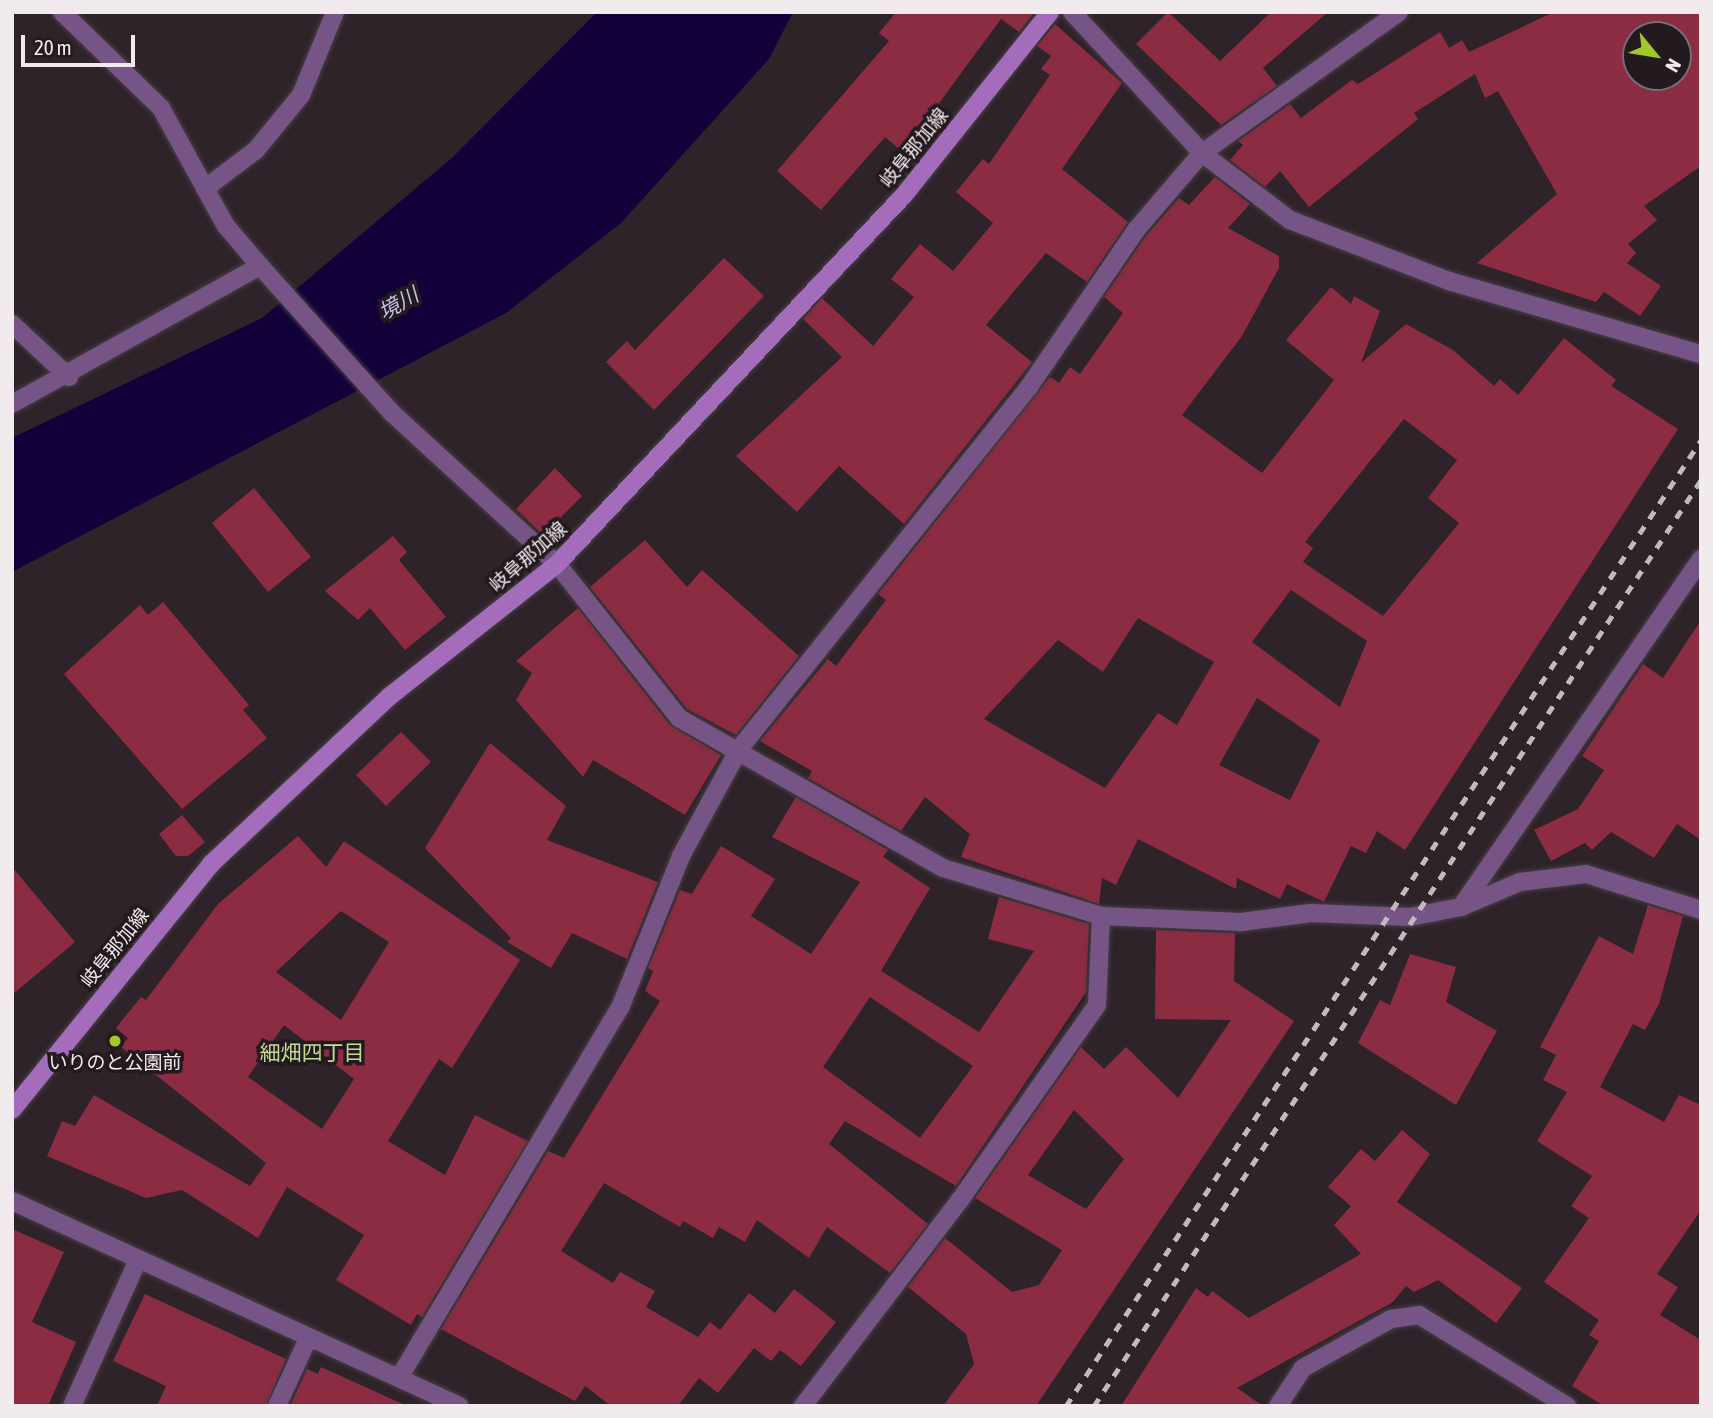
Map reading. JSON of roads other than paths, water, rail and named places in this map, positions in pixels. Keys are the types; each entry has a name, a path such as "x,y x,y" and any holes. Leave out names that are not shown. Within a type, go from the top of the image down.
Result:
{"main road":[{"name":"岐阜那加線","path":"12,1110 211,864 390,696 557,564 904,195 1050,12"}],"street":[{"path":"62,12 161,108 207,187 226,226 260,266 392,413 557,564 679,718 943,868 1101,916 1241,922 1311,913 1410,917 1461,907 1520,882 1586,874 1701,910"},
{"path":"207,187 256,150 301,95 335,12"},
{"path":"1072,12 1202,153 1290,220 1449,281 1701,355"},
{"path":"399,1378 620,1008 681,856 739,750 1029,387 1136,230 1202,153 1399,12"},
{"path":"12,404 69,377 260,266"},
{"path":"12,324 69,377"},
{"path":"1461,907 1701,559"},
{"path":"803,1406 960,1200 1097,1004 1101,916"},
{"path":"12,1201 459,1406"},
{"path":"72,1406 138,1260"},
{"path":"1278,1406 1303,1368 1391,1319 1419,1315 1567,1406"},
{"path":"277,1406 308,1339"}],"water":[{"name":"境川","path":"597,12 793,12 769,59 621,223 506,313 12,572 12,438 262,318 453,157"}],"railway":[{"path":"1066,1406 1701,440"},
{"path":"1094,1406 1701,480"}],"place":[{"name":"いりのと公園前","path":"115,1041"}],"district":[{"name":"細畑四丁目","path":"312,1052"}]}
